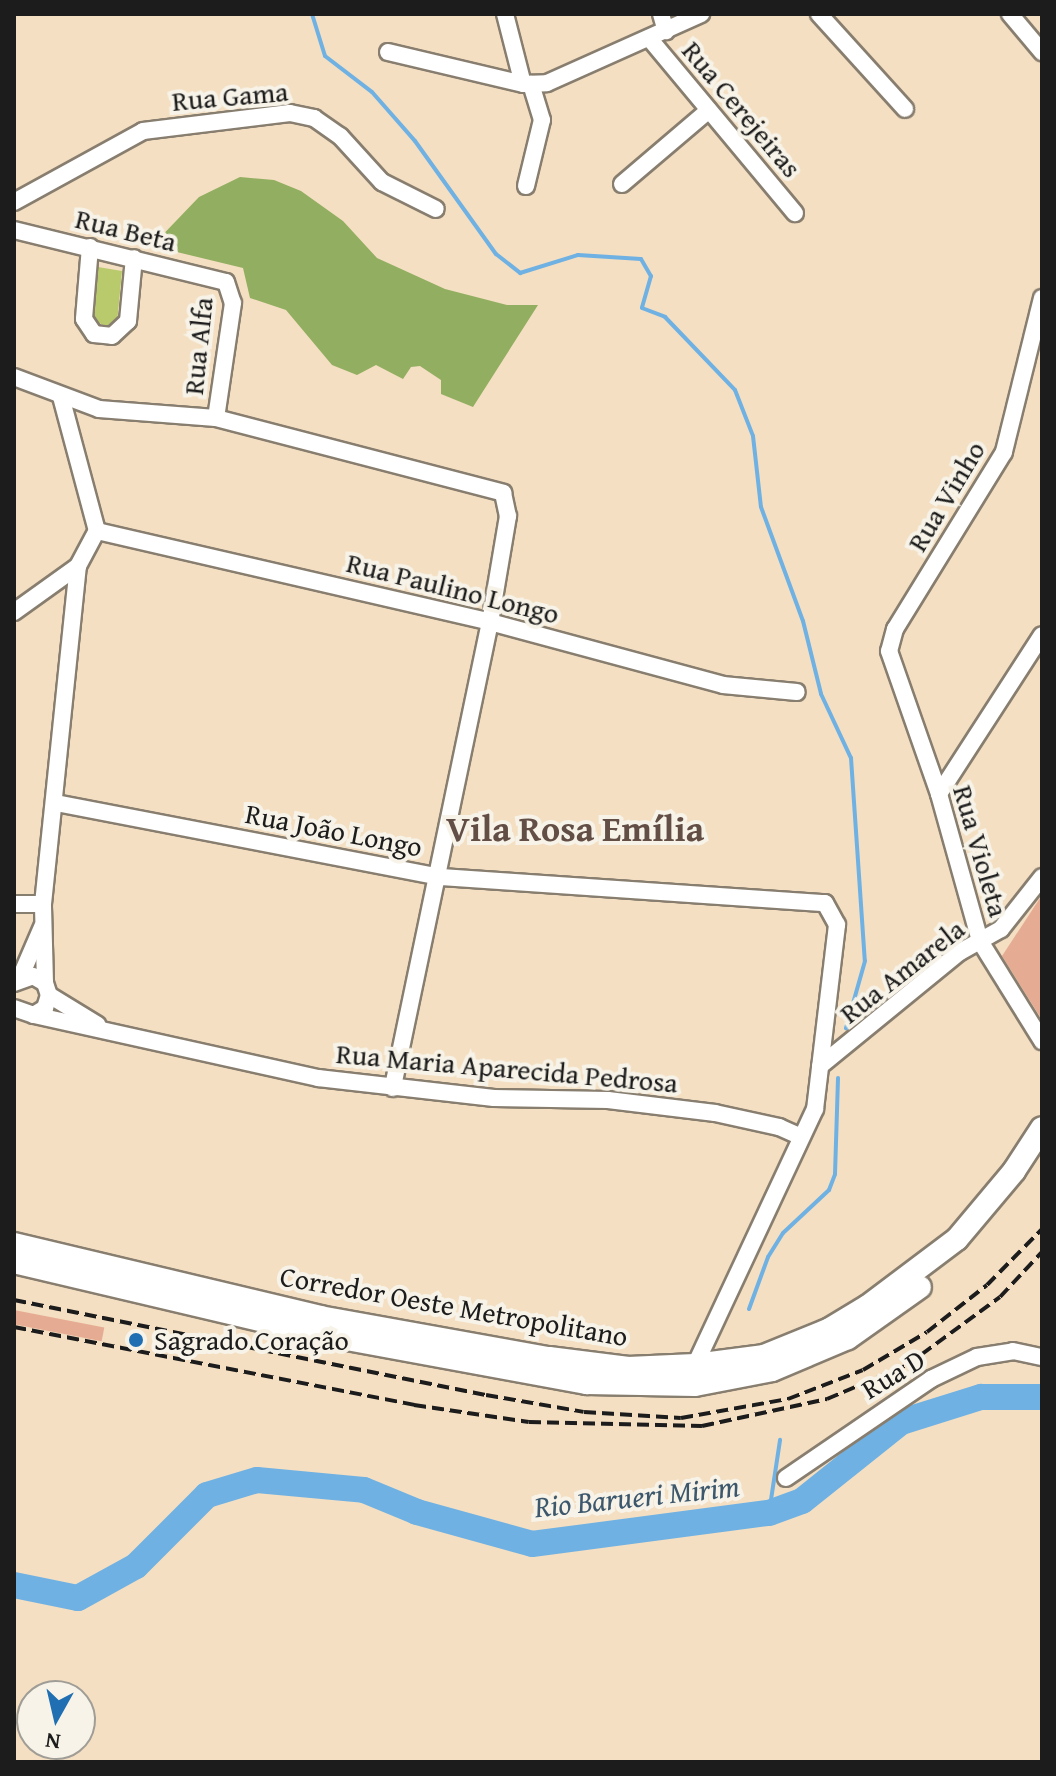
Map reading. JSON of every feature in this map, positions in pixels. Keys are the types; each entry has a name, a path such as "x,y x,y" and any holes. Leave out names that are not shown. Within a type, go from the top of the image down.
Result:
{"main road":[{"name":"Corredor Oeste Metropolitano","path":"14,1244 320,1317 549,1358 628,1368 695,1365 764,1356 830,1329 868,1306 957,1239 1014,1171 1042,1128"},
{"path":"14,1262 314,1333 587,1383 705,1383 772,1370 848,1338 973,1245 1042,1153"},
{"path":"587,1383 684,1375 695,1365"}],"street":[{"path":"505,14 542,120 526,186"},
{"name":"Rua Cerejeiras","path":"661,14 666,31"},
{"path":"388,52 527,84 547,83 701,14"},
{"path":"819,14 905,109"},
{"path":"1010,14 1042,52"},
{"name":"Rua Cerejeiras","path":"649,38 795,213"},
{"path":"622,184 709,110"},
{"name":"Rua Gama","path":"14,202 143,131 290,113 314,118 340,136 382,182 436,209"},
{"name":"Rua Beta","path":"14,230 226,282"},
{"path":"90,247 84,319 94,334 112,336 128,321 134,258"},
{"name":"Rua Alfa","path":"216,418 233,303 226,282"},
{"name":"Rua Vinho","path":"892,665 889,641 895,629 1004,452 1042,298"},
{"path":"14,377 99,409 216,418 503,493 508,516 490,622 441,877 393,1088"},
{"path":"22,1016 45,1008 43,904 56,803 78,566 97,531 61,397"},
{"name":"Rua Paulino Longo","path":"97,531 490,622 723,685 797,692"},
{"path":"14,612 78,566"},
{"path":"939,794 1042,635"},
{"name":"Rua Violeta","path":"892,665 939,794 980,941 1042,1041"},
{"name":"Rua João Longo","path":"56,803 441,877 811,899 825,903 836,917 820,1066"},
{"name":"Rua Amarela","path":"820,1066 1014,918 1042,877"},
{"path":"14,904 43,904"},
{"path":"17,980 44,922"},
{"name":"Rua Maria Aparecida Pedrosa","path":"17,980 33,976 47,989 114,1033"},
{"name":"Rua Maria Aparecida Pedrosa","path":"22,1016 318,1078 494,1098 608,1100 715,1113 779,1127 801,1137"},
{"path":"695,1365 815,1109 820,1066"},
{"name":"Rua D","path":"786,1478 840,1437 965,1362 1013,1351 1042,1357"}],"green space":[{"path":"240,177 274,180 301,191 343,221 377,258 445,289 507,305 538,305 473,407 441,394 441,380 420,366 411,367 403,379 376,365 357,375 332,365 286,310 250,298 243,268 152,246 199,197"},
{"path":"98,267 122,271 117,323 106,327 93,319"}],"building":[{"path":"1042,895 1042,1020 1002,956"},
{"path":"14,1310 104,1328 102,1341 14,1324"}],"waterway":[{"path":"312,14 325,56 372,92 415,141 496,254 520,273 578,255 641,259 651,276 642,308 665,317 735,390 753,436 761,507 803,621 821,694 851,758 865,961 846,1028"},
{"path":"749,1309 768,1257 783,1233 829,1190 835,1174 838,1078"},
{"name":"Rio Barueri Mirim","path":"14,1585 78,1598 136,1566 207,1495 257,1480 364,1490 417,1512 532,1544 769,1513 802,1501 901,1422 981,1397 1042,1397"},
{"path":"769,1513 780,1440"}],"railway":[{"path":"14,1300 486,1395 584,1412 681,1418 788,1399 863,1370 927,1332 987,1285 1042,1229"},
{"path":"14,1327 414,1405 529,1422 702,1426 827,1399 907,1365 1000,1297 1042,1252"}],"place":[{"name":"Sagrado Coração","path":"136,1340"}],"district":[{"name":"Vila Rosa Emília","path":"575,828"}]}
